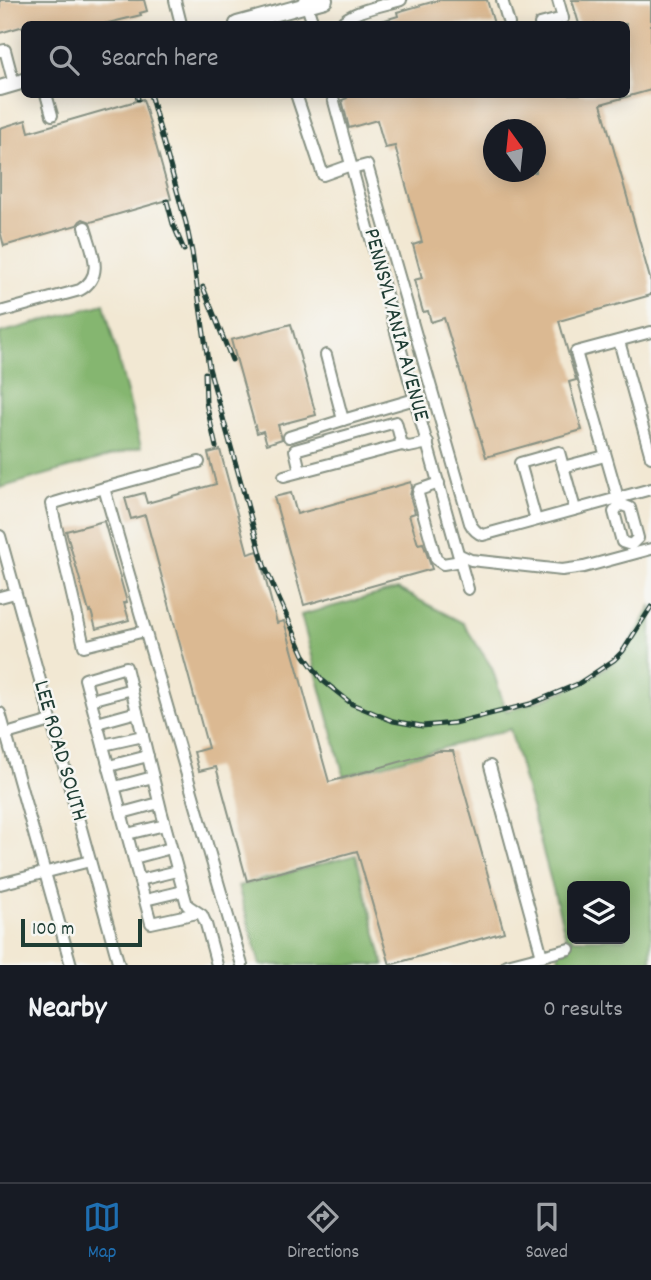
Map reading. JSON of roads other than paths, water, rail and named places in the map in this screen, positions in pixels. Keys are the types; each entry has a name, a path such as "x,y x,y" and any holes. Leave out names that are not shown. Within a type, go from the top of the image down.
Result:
{"main road":[{"path":"247,21 325,0"}],"street":[{"path":"176,0 180,21"},
{"path":"343,21 386,2 401,0"},
{"path":"502,0 508,21"},
{"path":"552,21 563,18 558,0"},
{"path":"306,3 312,21"},
{"path":"0,51 5,50 13,84"},
{"path":"47,98 52,115"},
{"path":"297,98 323,175 367,165 472,528 483,535 576,509 619,501 651,489"},
{"name":"PENNSYLVANIA AVENUE","path":"333,98 468,589"},
{"path":"0,312 80,290 89,284 96,267 85,227"},
{"path":"633,549 638,538 630,508 619,501 576,352 651,332"},
{"path":"619,341 651,457"},
{"path":"326,355 343,420"},
{"path":"289,437 415,399"},
{"path":"300,471 295,450 396,422 402,445"},
{"path":"284,476 402,445 409,447 428,443"},
{"path":"536,520 520,463 559,452 576,509"},
{"path":"563,467 605,456"},
{"path":"145,631 84,646 51,504 199,463"},
{"path":"439,483 419,490 418,494 436,559 443,564 460,558 562,570 584,567 633,549 651,549"},
{"path":"104,488 242,965"},
{"path":"619,501 614,512 622,542 633,549"},
{"name":"LEE ROAD SOUTH","path":"1,543 119,965"},
{"path":"0,597 15,593"},
{"path":"197,912 152,923 85,679 126,667 187,905 202,915 218,965"},
{"path":"91,700 132,689"},
{"path":"97,723 137,712"},
{"path":"0,713 3,735 71,965"},
{"path":"3,735 51,721"},
{"path":"103,745 143,736"},
{"path":"109,766 148,756"},
{"path":"490,766 542,956"},
{"path":"115,787 153,777"},
{"path":"122,813 159,803"},
{"path":"127,834 165,825"},
{"path":"134,858 171,848"},
{"path":"0,884 90,861"},
{"path":"140,880 177,870"},
{"path":"145,900 183,891"},
{"path":"507,965 569,949"}],"railway":[{"path":"151,98 186,223 209,368 264,565 304,655 322,680 352,704 393,721 422,726 454,723 530,704 578,684 623,651 651,607"},
{"path":"167,201 184,250"},
{"path":"203,287 232,360"},
{"path":"205,373 206,403 216,447"}]}
